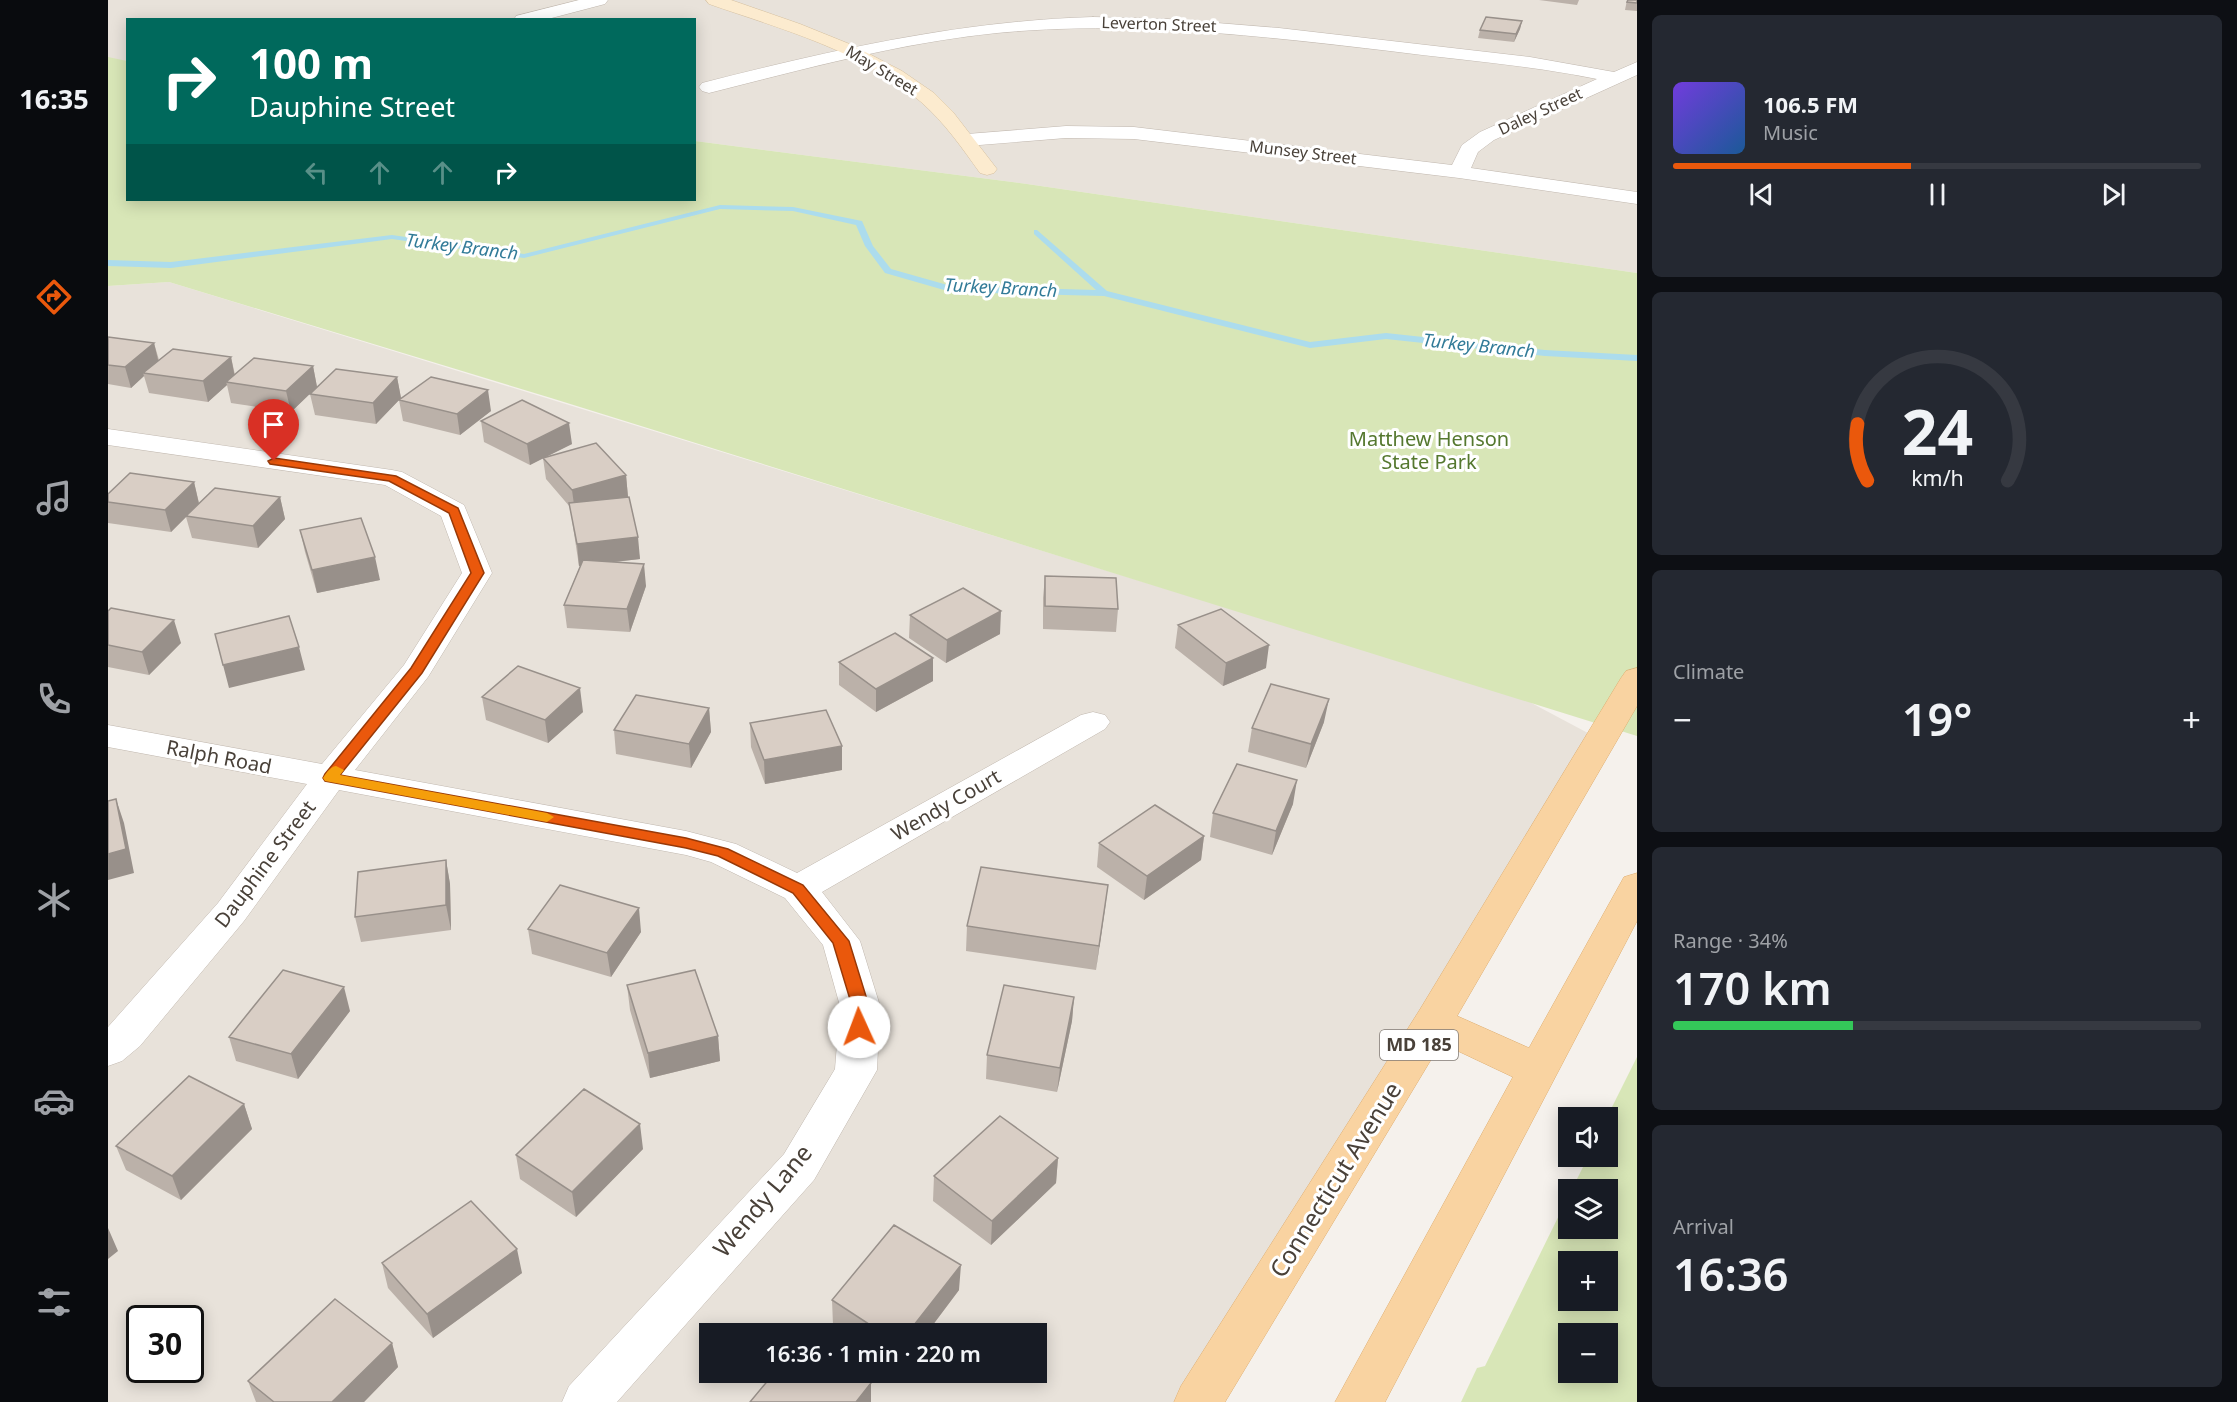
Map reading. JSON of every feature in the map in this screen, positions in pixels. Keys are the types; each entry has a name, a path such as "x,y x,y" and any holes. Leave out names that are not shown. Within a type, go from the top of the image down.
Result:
{"main road":[{"name":"Connecticut Avenue","path":"1198,1402 1433,1022 1637,678"},
{"path":"1359,1402 1637,886"},
{"path":"1433,1022 1538,1070"}],"street":[{"path":"530,18 599,0"},
{"name":"May Street","path":"715,0 853,50 920,91 967,140 987,168"},
{"name":"Leverton Street","path":"709,87 853,50 921,37 1009,26 1091,22 1230,27 1517,61 1570,68 1613,77"},
{"name":"Daley Street","path":"1459,172 1469,149 1487,136 1637,68"},
{"name":"Munsey Street","path":"967,140 1066,132 1134,133 1459,172 1637,198"},
{"name":"Dauphine Street","path":"108,437 392,478 454,511 477,573 417,670 330,778 231,912 126,1035 108,1050"},
{"name":"Wendy Court","path":"798,889 1093,722"},
{"name":"Ralph Road","path":"108,736 330,778"},
{"name":"Wendy Lane","path":"330,778 686,843 723,853 798,889 841,941 860,1006 856,1070 799,1167 586,1402"}],"shaded area":[{"path":"108,0 1637,0 1637,273 1027,184 696,141 696,18 126,18 126,62 108,58"},
{"path":"169,282 1524,699 1601,740 1198,1402 108,1402 108,286"}],"green space":[{"name":"Matthew Henson State Park","path":"108,57 126,61 126,201 696,201 696,141 1027,184 1637,273 1637,736 551,398 169,282 108,286"},
{"path":"1637,1057 1637,1402 1461,1402 1477,1368 1485,1366 1558,1217 1558,1239 1618,1239 1618,1179 1577,1179 1583,1167 1618,1167 1618,1107 1612,1107"}],"building":[{"path":"1637,0 1637,3 1627,2"},
{"path":"1486,17 1522,21 1516,34 1480,30"},
{"path":"108,337 154,343 125,367 108,365"},
{"path":"173,349 231,357 203,381 143,373"},
{"path":"254,358 313,366 286,391 226,382"},
{"path":"336,369 397,377 373,403 310,394"},
{"path":"431,377 488,390 457,414 399,400"},
{"path":"522,400 569,423 527,444 481,421"},
{"path":"596,443 626,475 572,490 543,458"},
{"path":"130,473 194,482 165,510 108,502 108,494"},
{"path":"215,488 280,497 253,526 186,516"},
{"path":"629,497 638,537 577,544 569,503"},
{"path":"361,518 375,557 312,570 300,530"},
{"path":"583,560 644,564 627,609 564,605"},
{"path":"1045,576 1116,578 1118,609 1045,606"},
{"path":"963,588 1001,611 947,640 910,615"},
{"path":"111,608 174,620 142,652 108,645 108,611"},
{"path":"1221,609 1269,645 1226,663 1178,625"},
{"path":"289,616 299,647 223,665 215,634"},
{"path":"895,633 933,658 876,689 839,662"},
{"path":"518,666 580,688 545,720 482,697"},
{"path":"1271,684 1329,699 1311,744 1252,728"},
{"path":"636,695 709,708 689,744 614,730"},
{"path":"826,710 842,746 764,760 750,723"},
{"path":"1237,764 1297,780 1276,831 1213,813"},
{"path":"116,799 126,849 108,854 108,801"},
{"path":"1155,805 1204,836 1147,876 1099,843"},
{"path":"446,860 446,905 355,917 358,872"},
{"path":"981,867 1108,885 1099,946 967,926"},
{"path":"560,885 639,908 607,953 528,929"},
{"path":"283,970 344,987 291,1054 229,1037"},
{"path":"695,970 718,1036 648,1053 627,985"},
{"path":"1004,985 1074,997 1060,1068 987,1055"},
{"path":"189,1076 244,1104 172,1176 116,1146"},
{"path":"584,1089 640,1124 572,1192 516,1155"},
{"path":"1000,1116 1058,1158 992,1221 934,1176"},
{"path":"471,1201 517,1249 427,1314 382,1263"},
{"path":"894,1225 961,1265 916,1323 867,1323 832,1300"},
{"path":"335,1299 392,1343 332,1402 274,1402 248,1381"},
{"path":"766,1383 871,1383 856,1402 750,1402"}],"waterway":[{"name":"Turkey Branch","path":"108,263 171,265 392,237 524,256 720,207 793,209 859,223 869,246 888,271 951,289 1104,293"},
{"path":"1037,232 1104,293"},
{"name":"Turkey Branch","path":"1104,293 1310,345 1386,336 1545,353 1637,358"}],"slow traffic":[{"path":"336,770 330,778 547,817"}],"route":[{"path":"274,461 392,478 454,511 477,573 417,670 330,778 686,843 723,853 798,889 841,941 860,1006 859,1027"}]}
